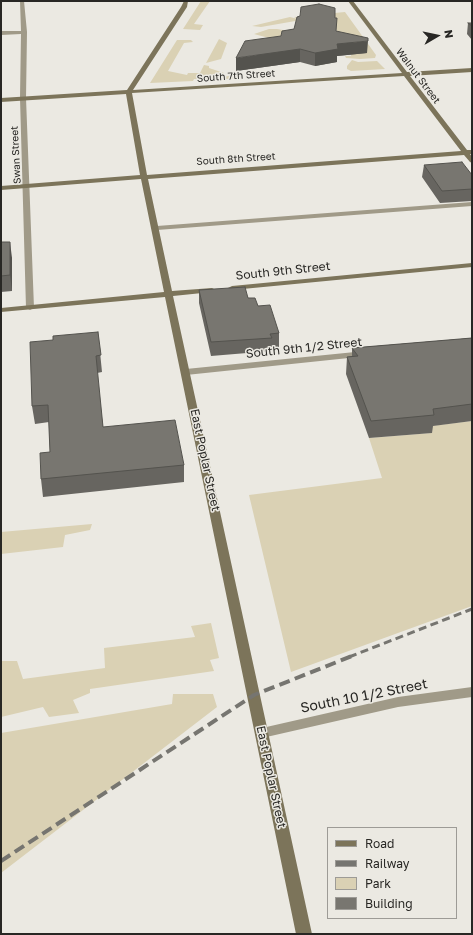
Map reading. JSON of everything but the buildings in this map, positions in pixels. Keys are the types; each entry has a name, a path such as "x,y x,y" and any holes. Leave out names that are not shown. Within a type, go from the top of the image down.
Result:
{"main road":[{"path":"129,92 184,7 186,1"},
{"name":"Walnut Street","path":"350,1 405,74 468,152 472,161"},
{"name":"South 7th Street","path":"1,100 472,70"},
{"name":"East Poplar Street","path":"129,92 144,176 304,934"},
{"name":"South 8th Street","path":"1,188 468,152"},
{"name":"South 9th Street","path":"1,310 472,265"}],"street":[{"name":"Swan Street","path":"22,1 24,32 23,98 30,308"},
{"path":"1,33 24,32"},
{"path":"156,228 472,204"},
{"name":"South 9th 1/2 Street","path":"186,372 371,354"},
{"name":"South 10 1/2 Street","path":"262,733 398,702 472,692"}],"green space":[{"path":"201,1 210,1 194,24 203,25 200,30 183,29"},
{"path":"345,12 376,55 375,58 346,58 345,56 351,56 352,47 337,43 337,30 301,20 261,27 252,26 290,17 298,19 294,17"},
{"path":"269,29 289,31 284,42 254,34"},
{"path":"219,39 227,43 221,59 206,63"},
{"path":"177,40 191,40 193,42 184,43 168,71 187,75 188,73 200,73 204,65 224,73 221,77 215,78 229,76 240,78 196,81 197,79 194,79 193,81 150,83"},
{"path":"352,60 358,62 377,61 385,69 351,71 347,69 347,66"},
{"path":"472,421 472,606 291,672 249,495 382,478 369,438 431,433 430,426"},
{"path":"92,524 90,530 65,535 63,547 1,554 1,532"},
{"path":"211,623 219,658 210,660 214,671 90,689 90,693 73,700 79,713 49,717 43,707 1,717 1,661 17,661 23,679 105,668 104,648 195,637 191,626"},
{"path":"173,694 213,694 217,707 1,873 1,733 172,704"}],"railway":[{"path":"349,657 472,609"},
{"path":"1,861 254,695 352,656"}]}
